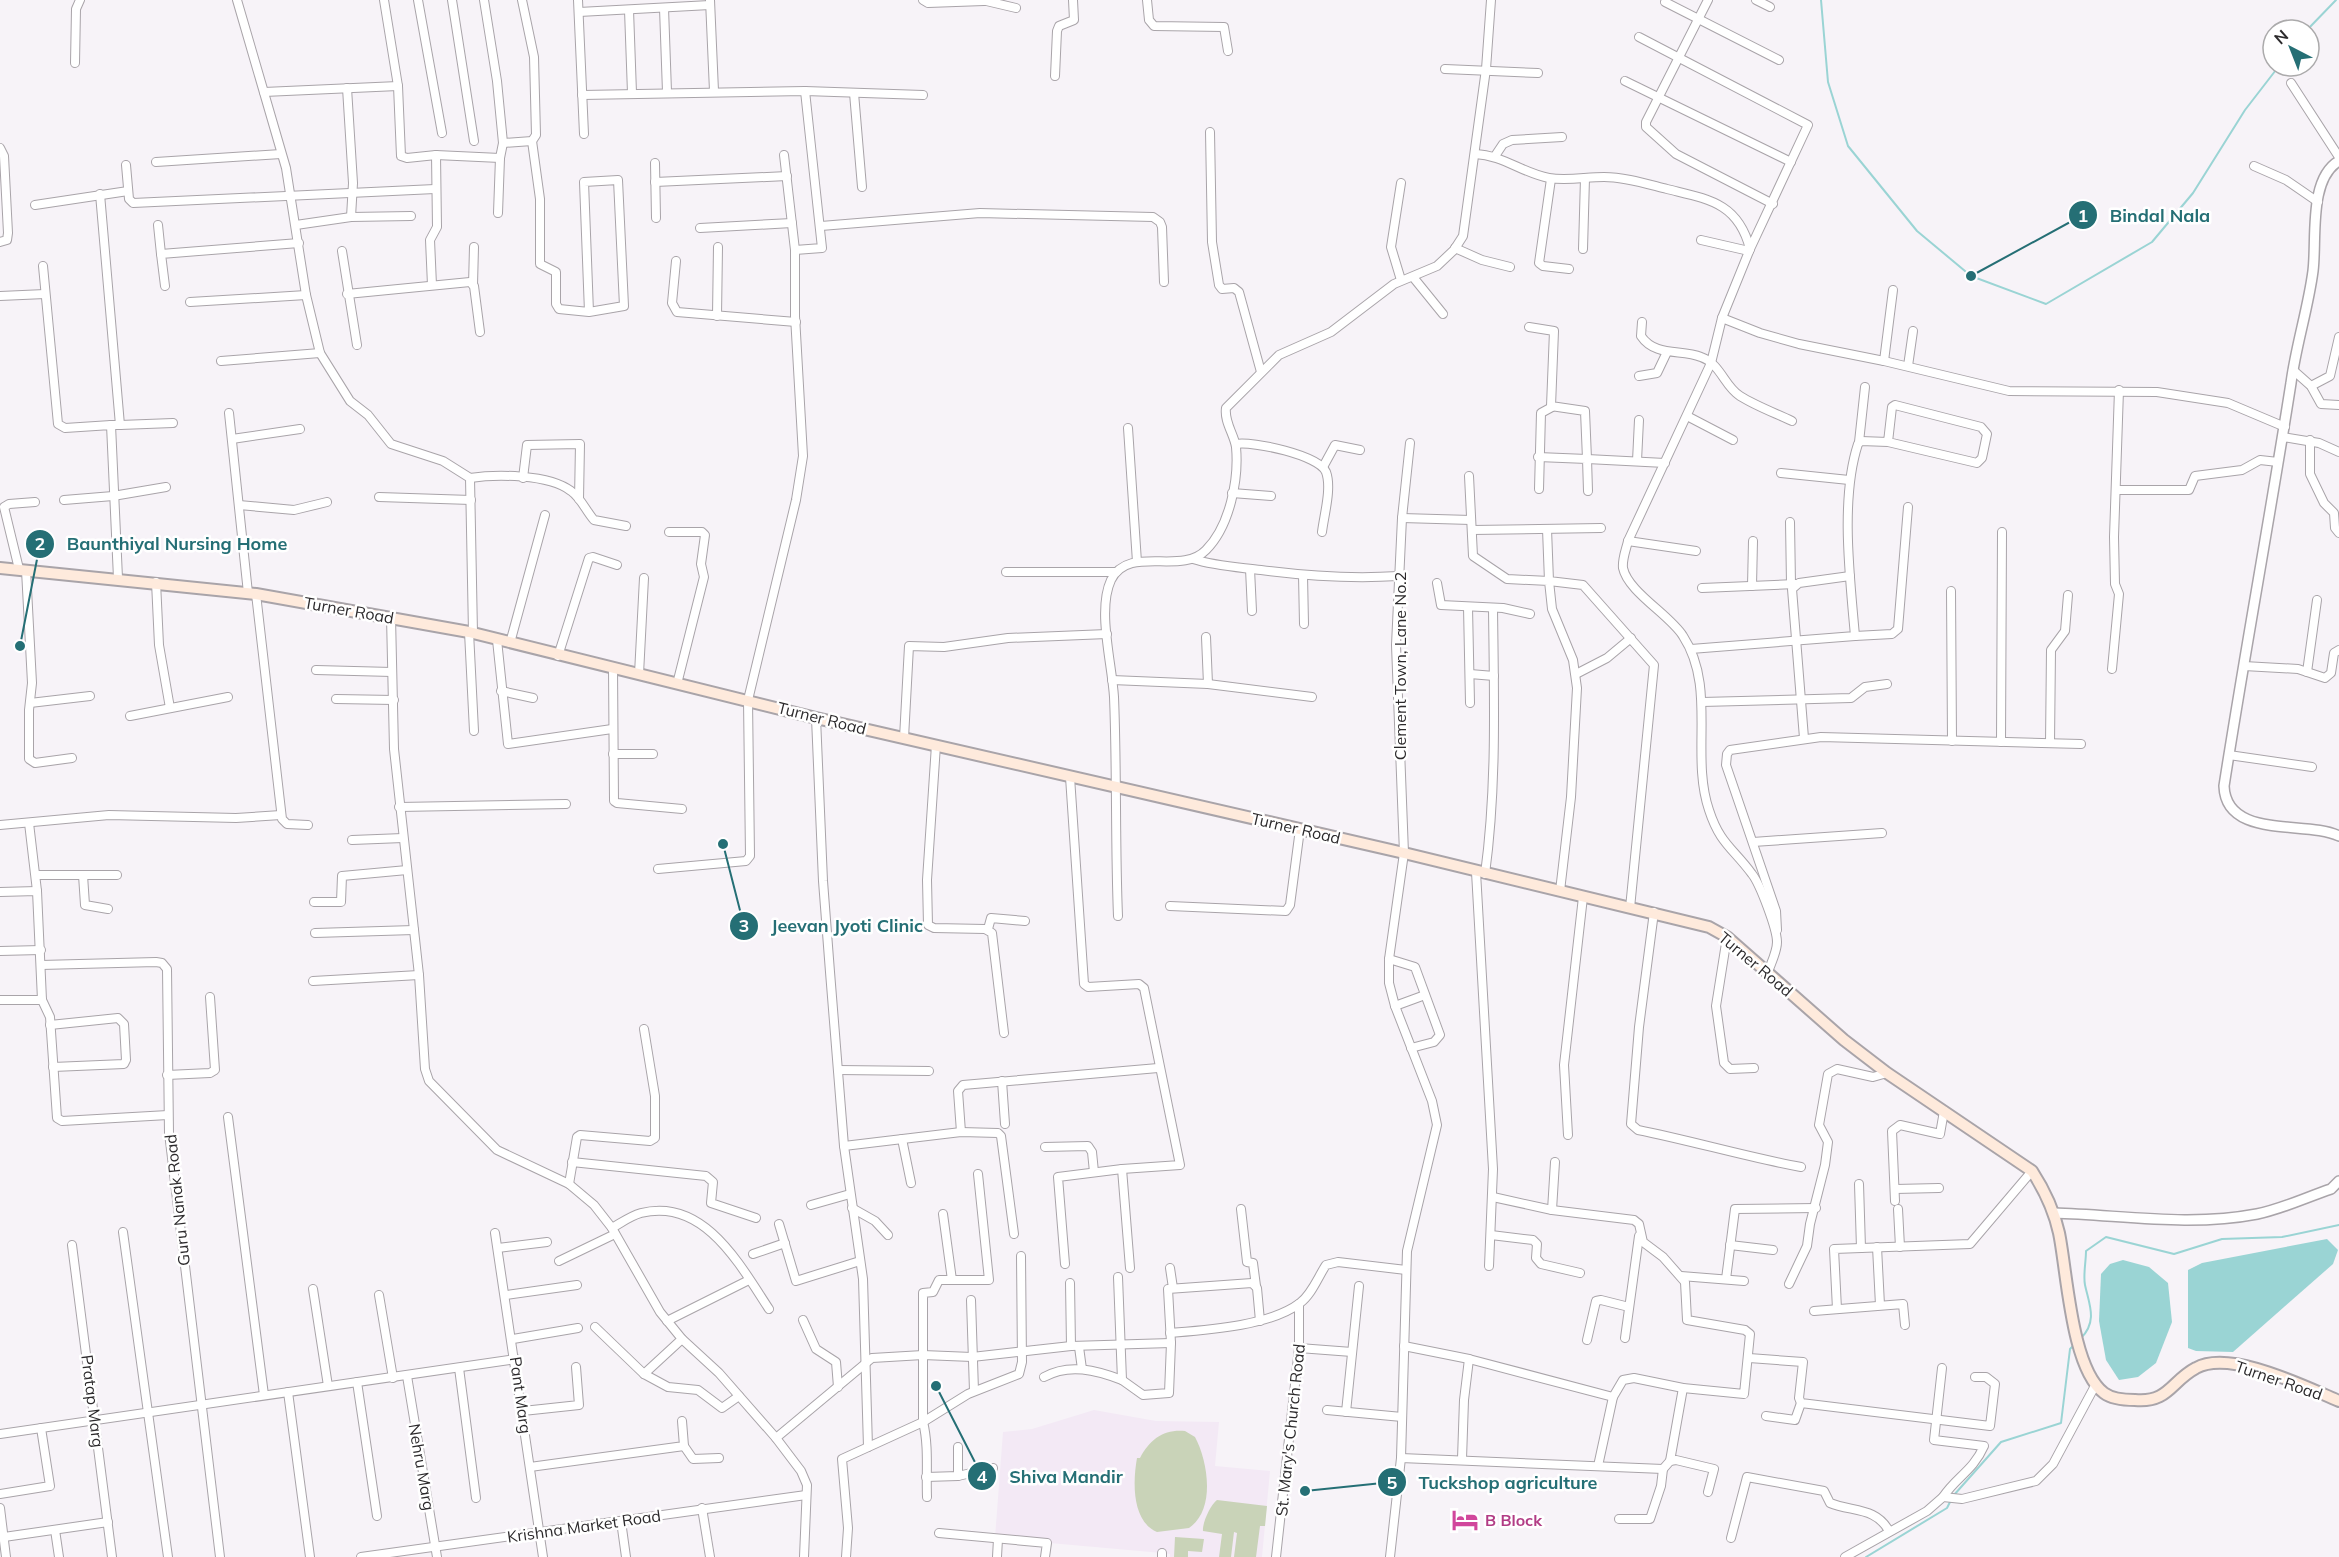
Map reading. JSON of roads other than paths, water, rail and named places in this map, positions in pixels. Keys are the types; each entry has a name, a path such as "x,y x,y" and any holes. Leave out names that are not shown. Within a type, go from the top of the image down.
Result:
{"main road":[{"name":"Turner Road","path":"0,568 252,593 471,633 816,718 1404,853 1709,927 1727,937 1844,1040 2032,1171 2046,1193 2054,1213 2072,1323 2085,1362 2096,1384 2105,1394 2124,1400 2150,1401 2164,1395 2197,1367 2212,1362 2229,1363 2272,1374 2339,1401"}],"street":[{"path":"75,63 76,9 80,0"},
{"path":"237,0 264,92 290,194 306,295 321,353 350,401 368,415 391,444 442,461 470,478 490,474 560,485 579,499 594,520 626,525"},
{"path":"384,0 398,86 401,156 407,158 436,155 500,158"},
{"path":"418,0 442,133"},
{"path":"452,0 474,141"},
{"path":"484,0 497,81 503,143 500,158 498,213"},
{"path":"522,0 534,57 536,135 532,141 540,199 541,265 556,272 558,308 589,312 624,306 618,180 584,182 589,312"},
{"path":"578,0 584,134"},
{"path":"923,0 928,3 983,0 1016,8"},
{"path":"1055,76 1057,28 1074,20 1073,0"},
{"path":"1147,0 1149,20 1154,26 1224,27 1228,51"},
{"path":"1192,559 1212,543 1225,519 1232,493 1236,444 1226,408 1261,372 1285,352 1321,338 1348,321 1389,287 1401,280 1437,266 1455,248 1463,236 1486,69 1491,0"},
{"path":"1708,0 1646,122 1648,129 1676,154 1773,204"},
{"path":"1756,0 1770,7"},
{"path":"579,12 664,8 710,2 714,91"},
{"path":"1665,2 1779,60"},
{"path":"664,8 667,92"},
{"path":"629,10 632,93"},
{"path":"1639,37 1807,123 1808,129 1750,250 1722,318 1710,363 1628,541 1623,559 1626,576 1679,630 1690,649 1702,702 1701,770 1710,813 1724,843 1756,879 1777,935"},
{"path":"1445,69 1538,73"},
{"path":"1625,81 1791,162"},
{"path":"2291,83 2339,159 2325,175 2318,202 2311,285 2293,370 2224,794 2234,811 2269,826 2314,830 2339,836"},
{"path":"264,92 398,86"},
{"path":"347,88 351,217"},
{"path":"582,94 805,91 923,95"},
{"path":"795,250 822,248 805,91"},
{"path":"854,93 862,188"},
{"path":"1210,132 1212,242 1219,285 1222,289 1234,288 1239,292 1261,372"},
{"path":"1495,156 1503,144 1512,140 1562,137"},
{"path":"503,143 532,141"},
{"path":"0,148 4,156 8,233 7,240 0,242"},
{"path":"156,162 280,154"},
{"path":"1475,154 1495,156 1551,178 1628,180 1700,195 1722,207 1739,223 1750,250"},
{"path":"432,285 430,240 437,227 436,155"},
{"path":"658,869 746,861 750,856 748,700 801,475 803,456 795,250 784,155"},
{"path":"655,163 656,218"},
{"path":"126,165 129,199 133,203 435,189"},
{"path":"2254,166 2286,180 2318,202"},
{"path":"655,182 787,176"},
{"path":"1551,178 1539,263 1543,266 1569,269"},
{"path":"1583,249 1585,178"},
{"path":"1401,183 1391,247 1401,280"},
{"path":"35,205 100,194 128,192"},
{"path":"100,194 120,425"},
{"path":"821,226 980,213 1153,217 1161,225 1164,282"},
{"path":"296,225 351,217 411,216"},
{"path":"700,228 792,223"},
{"path":"158,225 165,286"},
{"path":"1701,240 1750,250"},
{"path":"161,254 299,243"},
{"path":"474,247 473,285 480,332"},
{"path":"717,316 718,248"},
{"path":"1455,248 1482,260 1510,267"},
{"path":"342,251 347,294 357,345"},
{"path":"676,261 672,303 674,310 682,314 796,322"},
{"path":"43,266 58,424 65,428 173,423"},
{"path":"1413,277 1443,314"},
{"path":"347,294 470,282 473,285"},
{"path":"1884,361 1893,290"},
{"path":"0,296 45,294"},
{"path":"190,302 306,295"},
{"path":"1722,318 1789,341 1908,366 2019,393 2149,391 2228,403 2284,432 2339,452"},
{"path":"1642,322 1643,340 1666,352 1699,356 1723,373 1740,396 1792,421"},
{"path":"1529,327 1554,331 1552,407"},
{"path":"1908,366 1913,331"},
{"path":"2311,386 2330,376 2339,337"},
{"path":"1639,376 1657,373 1666,352"},
{"path":"221,361 321,353"},
{"path":"2293,370 2311,386 2321,404 2339,405"},
{"path":"1855,636 1850,576 1849,480 1859,442 1865,387"},
{"path":"2112,669 2119,594 2115,584 2119,390"},
{"path":"1859,442 1888,442 1977,463 1982,458 1987,434 1981,427 1895,405 1892,407 1888,442"},
{"path":"1539,489 1538,457 1541,413 1552,407 1585,411 1588,491"},
{"path":"229,413 239,505 281,815 287,824 308,825"},
{"path":"1687,416 1733,440"},
{"path":"1637,461 1639,420"},
{"path":"111,425 118,578"},
{"path":"1128,428 1137,562"},
{"path":"232,439 300,429"},
{"path":"2310,440 2310,474 2324,503 2334,513 2335,528 2339,534"},
{"name":"Clement Town, Lane No.2","path":"1390,1557 1401,1458 1406,1270 1411,1229 1430,1163 1437,1125 1432,1101 1395,1006 1389,983 1389,959 1404,853 1396,645 1402,518 1410,443"},
{"path":"523,478 526,445 581,444 579,499"},
{"path":"1236,444 1260,444 1315,461 1323,467 1328,479 1322,532"},
{"path":"1323,467 1335,444 1360,450"},
{"path":"1538,457 1665,463"},
{"path":"2116,490 2187,490 2191,488 2195,476 2242,470 2260,460 2278,462"},
{"path":"1781,473 1849,480"},
{"path":"1469,476 1473,556 1494,572 1515,581 1549,581 1583,585 1653,661 1655,670 1630,908"},
{"path":"470,478 474,731"},
{"path":"64,500 113,496 166,487"},
{"path":"1232,493 1271,496"},
{"path":"379,497 471,500"},
{"path":"35,502 9,504 4,507 23,569 32,656 30,761 35,763 72,758"},
{"path":"239,505 286,510 327,502"},
{"path":"1690,649 1795,639 1892,634 1898,629 1908,507"},
{"path":"510,643 545,515"},
{"path":"1402,518 1471,520"},
{"path":"1790,522 1793,584 1791,591 1804,738"},
{"path":"1472,530 1601,528"},
{"path":"1547,529 1552,609 1574,660 1576,674 1572,797 1560,891"},
{"path":"669,532 702,532 705,535 700,564 704,578 677,684"},
{"path":"2001,742 2002,532"},
{"path":"1628,541 1696,551"},
{"path":"1752,586 1753,541"},
{"path":"558,656 589,558 593,557 617,565"},
{"path":"1006,572 1116,572 1137,562 1192,559 1212,565 1303,575 1353,578 1398,576"},
{"path":"1250,569 1252,611"},
{"path":"1116,572 1106,596 1117,788 1115,852 1118,916"},
{"path":"1303,575 1304,624"},
{"path":"1702,588 1793,584 1850,576"},
{"path":"639,674 644,578"},
{"path":"156,582 159,645 170,708"},
{"path":"1437,583 1441,605 1493,608 1530,614"},
{"path":"1951,591 1952,741"},
{"path":"2050,743 2051,650 2066,631 2068,595"},
{"path":"2307,672 2317,600"},
{"path":"1468,607 1470,703"},
{"path":"1489,1266 1493,1197 1481,873 1491,830 1493,608"},
{"path":"391,617 399,807 419,975 425,1069 431,1085 496,1150 569,1184 590,1200 613,1231 667,1321 682,1339 719,1373 776,1438 801,1472 807,1485 804,1557"},
{"path":"904,738 909,646 944,647 1008,638 1107,634"},
{"path":"1206,637 1208,684"},
{"path":"1576,674 1607,658 1631,638"},
{"path":"497,640 508,744 612,729"},
{"path":"2244,666 2307,672 2318,677 2328,676 2333,655 2339,651"},
{"path":"612,668 614,798 617,804 682,809"},
{"path":"316,670 392,672"},
{"path":"1470,674 1494,676"},
{"path":"1112,680 1208,684 1312,697"},
{"path":"1702,702 1851,698 1865,687 1887,684"},
{"path":"501,691 533,698"},
{"path":"30,703 90,696"},
{"path":"130,716 228,697"},
{"path":"336,699 394,700"},
{"path":"816,718 823,881 844,1146 863,1279 868,1447"},
{"path":"1768,972 1776,949 1776,911 1726,765 1727,754 1736,748 1804,738 2082,744"},
{"path":"936,745 927,880 928,925 934,928 988,929 993,935 1004,1034"},
{"path":"613,754 653,754"},
{"path":"2229,755 2312,767"},
{"path":"1065,1264 1058,1177 1122,1169 1180,1166 1174,1126 1158,1068 1142,985 1088,987 1084,984 1070,777"},
{"path":"399,807 566,804"},
{"path":"0,825 109,815 236,818 281,815"},
{"path":"29,823 36,875 42,1000 51,1025 56,1115 59,1120 168,1114"},
{"path":"1170,906 1286,910 1290,905 1300,829"},
{"path":"1753,842 1882,833"},
{"path":"352,840 403,838"},
{"path":"314,902 341,902 342,876 407,870"},
{"path":"36,875 117,875"},
{"path":"84,875 85,905 108,909"},
{"path":"0,892 37,891"},
{"path":"1568,1135 1564,1065 1583,897"},
{"path":"1654,912 1639,1027 1631,1124 1638,1130 1712,1145 1745,1157 1801,1167"},
{"path":"988,929 991,918 1024,921"},
{"path":"315,933 414,930"},
{"path":"1727,937 1716,1006 1724,1063 1730,1069 1754,1068"},
{"path":"0,951 41,950"},
{"path":"1389,959 1414,966 1440,1037 1434,1042 1411,1048"},
{"name":"Guru Nanak Road","path":"41,965 156,962 165,966 168,1114 200,1404 220,1557"},
{"path":"313,981 419,975"},
{"path":"1395,1006 1425,995"},
{"path":"167,1075 210,1073 214,1070 210,997"},
{"path":"0,1000 42,1000"},
{"path":"51,1025 118,1018 124,1024 126,1060 124,1064 53,1067"},
{"path":"569,1184 572,1162 580,1135 654,1140 655,1096 644,1029"},
{"path":"961,1132 960,1087 1002,1081 1158,1068"},
{"path":"1789,1284 1807,1246 1810,1224 1816,1208 1828,1142 1820,1125 1828,1074 1837,1069 1873,1077 1887,1072"},
{"path":"838,1070 929,1071"},
{"path":"1002,1081 1005,1124"},
{"path":"1900,1246 1892,1131 1900,1125 1940,1134 1944,1111"},
{"path":"228,1117 264,1395"},
{"path":"844,1146 961,1132 995,1132 1001,1136 1014,1234"},
{"path":"902,1139 911,1183"},
{"path":"1045,1147 1088,1146 1092,1152 1094,1172"},
{"path":"572,1162 706,1176 712,1182 711,1203 756,1218"},
{"path":"1552,1210 1555,1162"},
{"path":"1122,1169 1130,1268"},
{"path":"1837,1309 1834,1249 1970,1244 2032,1171"},
{"path":"927,1497 927,1440 923,1422 923,1293 933,1292 939,1280 989,1280 978,1174"},
{"path":"2054,1213 2176,1220 2226,1218 2259,1213 2331,1189 2339,1181"},
{"path":"1859,1185 1861,1248"},
{"path":"1895,1189 1940,1188"},
{"path":"811,1204 850,1194"},
{"path":"1493,1197 1552,1210 1634,1220 1639,1224 1625,1338"},
{"path":"852,1208 875,1221 888,1235"},
{"path":"1726,1279 1735,1209 1816,1208"},
{"path":"1241,1209 1247,1262 1253,1263 1256,1270 1260,1322"},
{"path":"559,1261 642,1213 665,1211 689,1217 712,1232 769,1309"},
{"path":"943,1214 952,1280"},
{"path":"779,1224 796,1281 860,1261"},
{"path":"123,1232 168,1557"},
{"name":"Pant Marg","path":"495,1233 516,1359 543,1557"},
{"path":"1491,1234 1533,1240 1537,1244 1536,1258 1541,1264 1580,1273"},
{"path":"1598,1466 1613,1397 1626,1379 1744,1394 1750,1334 1747,1331 1687,1320 1684,1315 1687,1288 1681,1276 1663,1257 1643,1242 1639,1234"},
{"path":"498,1248 547,1242"},
{"path":"753,1254 785,1243"},
{"name":"Pratap Marg","path":"72,1245 112,1557"},
{"path":"1731,1245 1773,1250"},
{"path":"1877,1247 1880,1305"},
{"path":"846,1557 849,1528 842,1459 923,1422 974,1391 1019,1374 1022,1352 1021,1256"},
{"path":"1170,1333 1260,1322 1299,1304 1311,1291 1326,1265 1338,1262 1406,1270"},
{"path":"1170,1268 1173,1288"},
{"path":"1681,1276 1744,1281"},
{"path":"1118,1277 1122,1380"},
{"path":"667,1321 749,1280"},
{"path":"1044,1377 1062,1370 1082,1369 1102,1372 1122,1380 1143,1395 1169,1393 1171,1343 1168,1288 1249,1282 1256,1286"},
{"path":"1071,1283 1075,1347 1082,1369"},
{"path":"506,1295 577,1285"},
{"path":"1346,1413 1359,1286"},
{"path":"313,1289 328,1386"},
{"path":"379,1295 393,1378"},
{"path":"971,1300 974,1391"},
{"path":"1587,1341 1596,1301 1601,1300 1629,1307"},
{"name":"St. Mary's Church Road","path":"1276,1557 1299,1348 1301,1318 1299,1304"},
{"path":"1814,1311 1903,1304 1905,1326"},
{"path":"803,1320 816,1349 836,1362 838,1387"},
{"path":"513,1339 578,1328"},
{"path":"595,1328 644,1374 668,1387 698,1390 722,1408 739,1396"},
{"path":"644,1374 682,1339"},
{"path":"776,1438 872,1358 923,1354 972,1357 1075,1347 1171,1343"},
{"path":"1404,1346 1469,1359 1613,1397"},
{"path":"1299,1348 1352,1352"},
{"path":"1749,1358 1803,1362 1799,1398 1801,1403 1795,1420 1766,1416"},
{"path":"0,1434 516,1359"},
{"path":"1462,1459 1464,1400 1469,1359"},
{"path":"523,1412 579,1405 576,1367"},
{"path":"459,1368 476,1498"},
{"path":"1942,1368 1934,1440 1983,1446 1975,1464 1950,1487 1949,1498"},
{"name":"Nehru Marg","path":"407,1376 437,1557"},
{"path":"1801,1403 1990,1426 1995,1384 1986,1377 1975,1377"},
{"path":"357,1382 377,1516"},
{"path":"1845,1557 1949,1498 2036,1481 2053,1464 2096,1384"},
{"path":"1619,1519 1650,1519 1661,1486 1663,1469 1670,1461 1683,1388"},
{"path":"288,1392 310,1557"},
{"path":"1327,1410 1402,1417"},
{"path":"682,1421 684,1446 693,1459 719,1458"},
{"path":"0,1494 50,1486 41,1428"},
{"path":"531,1467 684,1446"},
{"path":"958,1447 958,1476"},
{"path":"1401,1458 1663,1469"},
{"path":"1670,1461 1714,1469 1708,1492"},
{"path":"926,1478 958,1476 993,1468"},
{"path":"1731,1538 1747,1477 1824,1491 1830,1503 1872,1512 1883,1521 1889,1532"},
{"name":"Krishna Market Road","path":"361,1557 806,1495"},
{"path":"0,1508 6,1557"},
{"path":"702,1508 710,1557"},
{"path":"621,1521 626,1557"},
{"path":"4,1537 108,1522"},
{"path":"55,1530 59,1557"},
{"path":"939,1533 1047,1542 1046,1557"},
{"path":"997,1557 998,1539"}],"water":[{"path":"2327,1239 2338,1250 2333,1264 2233,1352 2196,1351 2188,1348 2188,1270 2202,1263"},
{"path":"2123,1260 2149,1267 2168,1283 2172,1322 2156,1363 2138,1377 2119,1380 2106,1360 2099,1321 2101,1274 2110,1264"}],"waterway":[{"path":"1821,0 1828,82 1848,146 1917,231 1971,276 2046,304 2152,242 2193,193 2245,110 2270,78"},
{"path":"2319,18 2336,0"},
{"path":"2081,1338 2091,1319 2084,1281 2086,1251 2106,1237 2174,1254 2222,1239 2282,1237 2339,1225"},
{"path":"1954,1495 2001,1442 2061,1423 2070,1349 2075,1344"},
{"path":"1866,1557 1947,1508 1951,1500"}],"place":[{"name":"Bindal Nala","path":"1971,276"},
{"name":"Baunthiyal Nursing Home","path":"20,646"},
{"name":"Jeevan Jyoti Clinic","path":"723,844"},
{"name":"Shiva Mandir","path":"936,1386"},
{"name":"Tuckshop agriculture","path":"1305,1491"},
{"name":"B Block","path":"1465,1520"}]}
